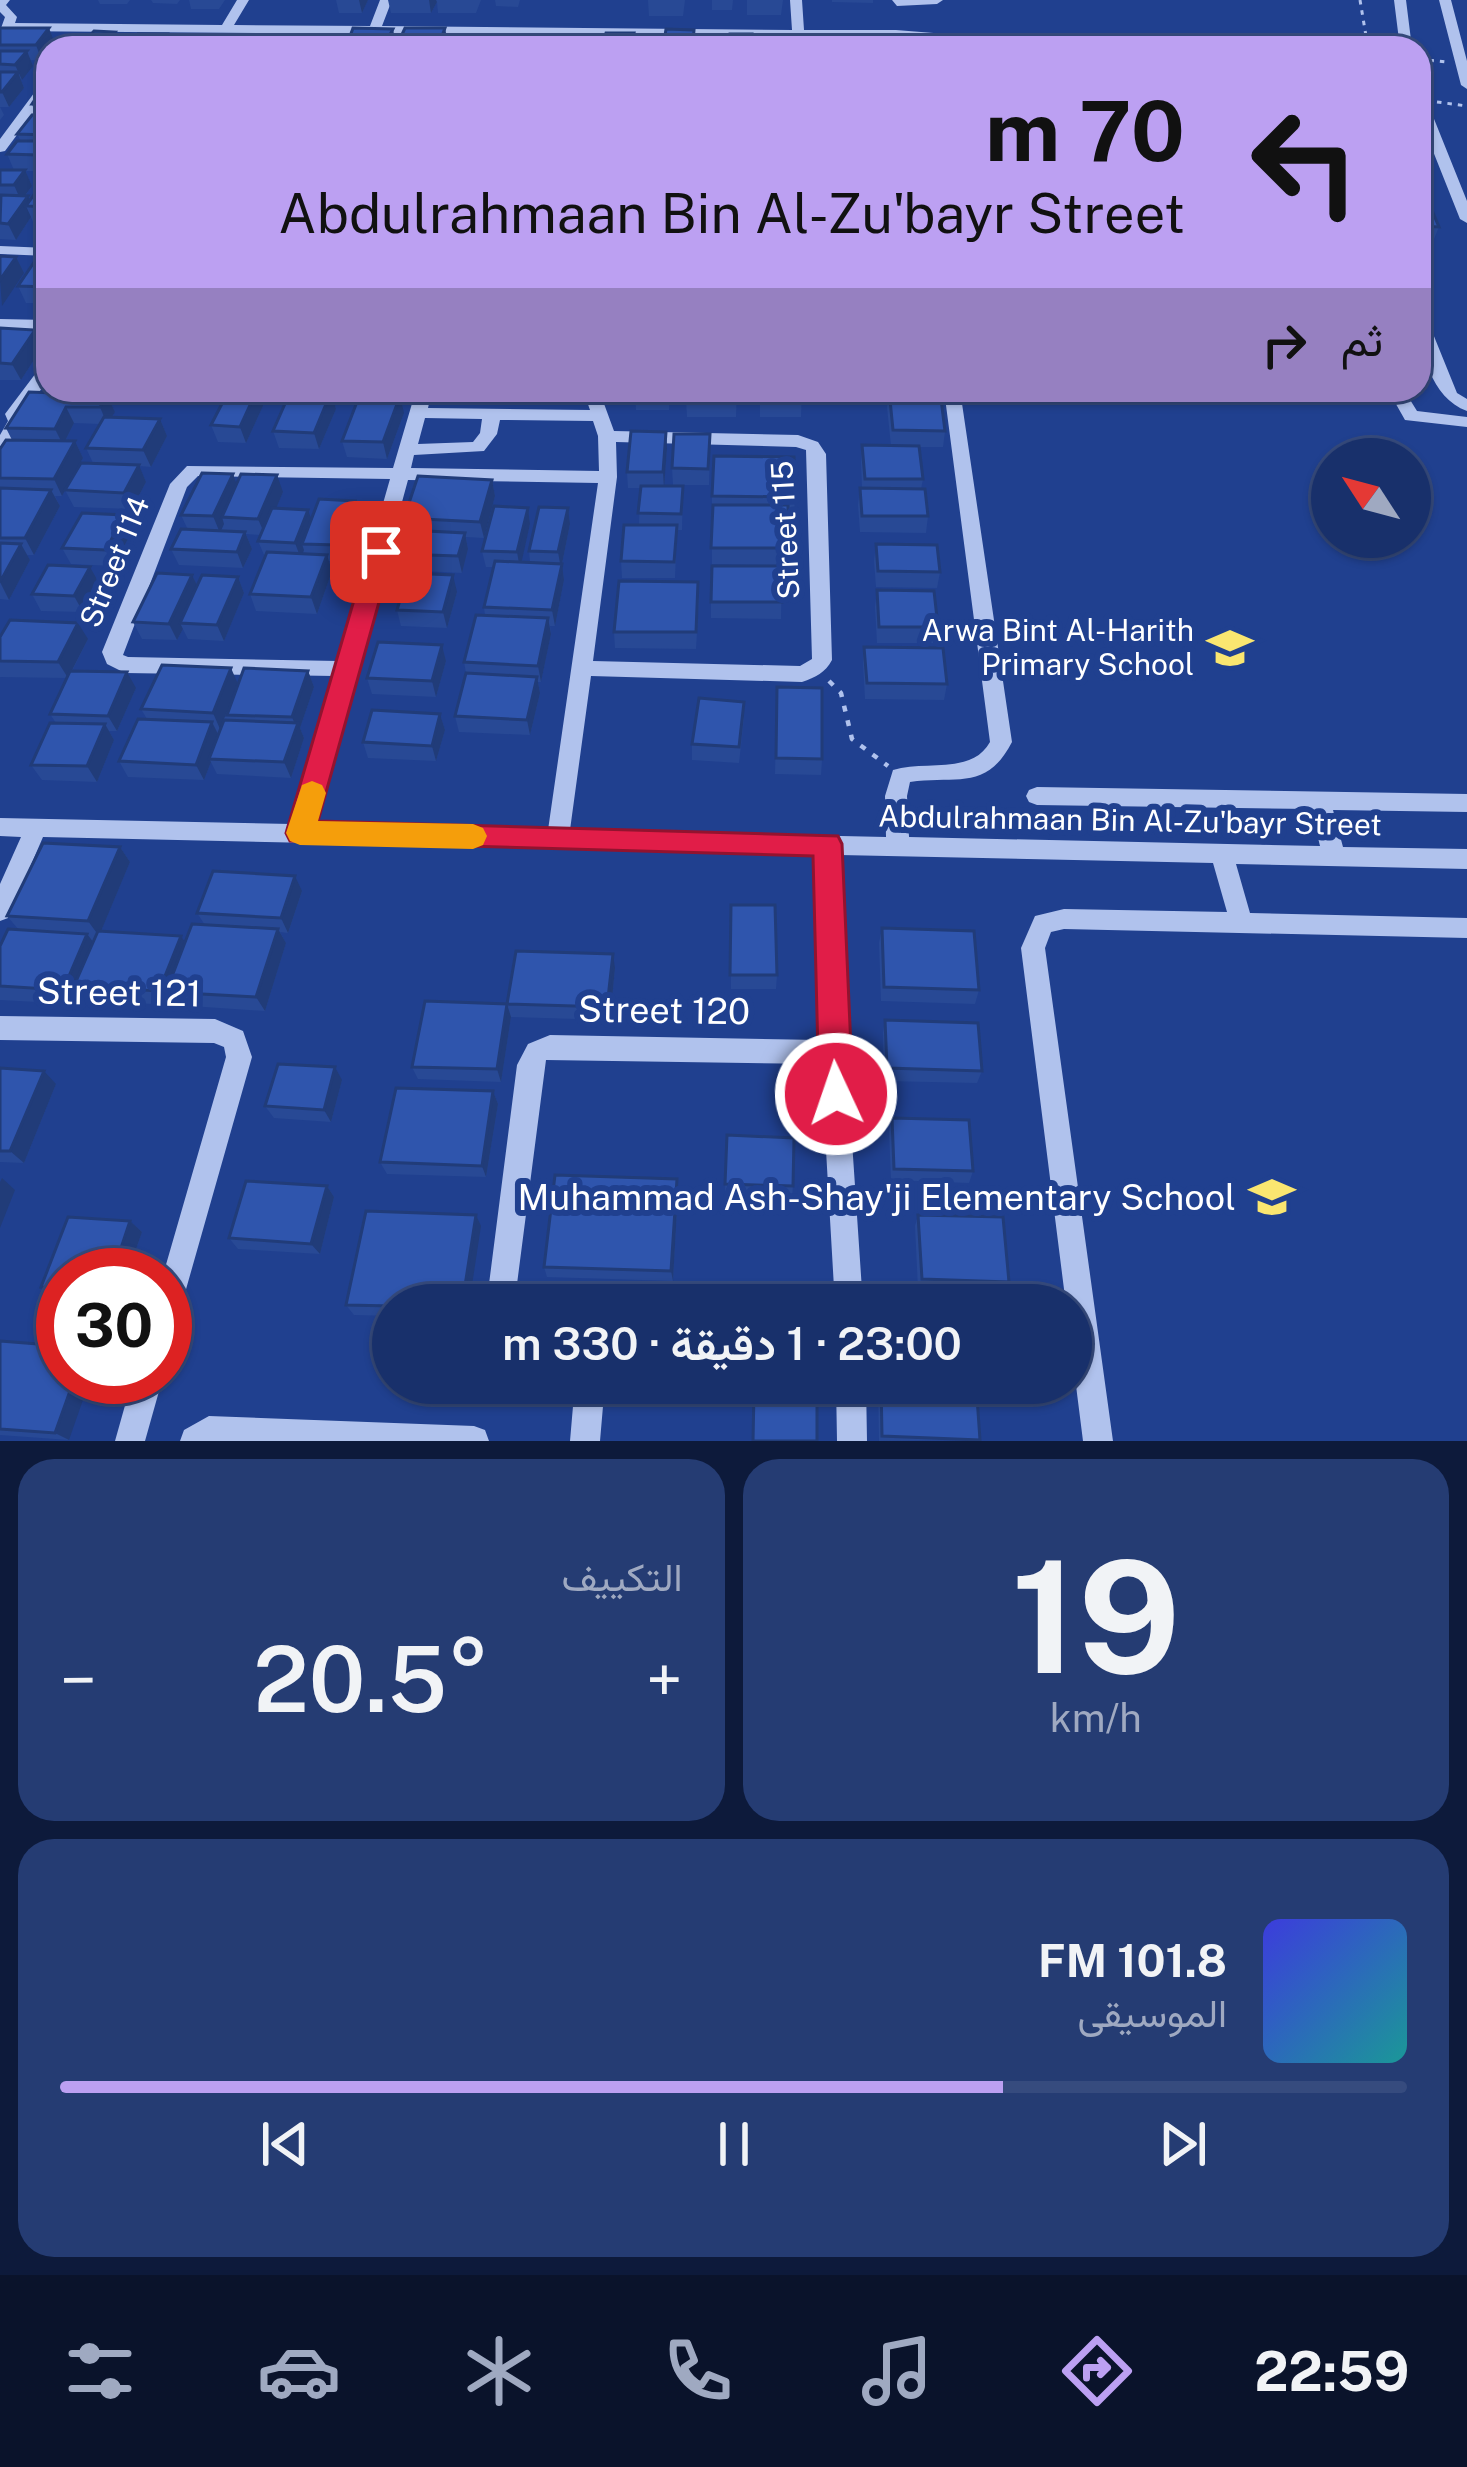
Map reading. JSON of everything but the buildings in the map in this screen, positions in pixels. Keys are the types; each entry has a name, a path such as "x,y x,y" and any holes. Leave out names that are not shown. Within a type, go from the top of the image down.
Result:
{"street":[{"path":"2,26 11,17 0,5 4,0"},
{"path":"226,28 243,0"},
{"path":"374,31 386,0"},
{"path":"796,0 798,34"},
{"path":"896,34 897,1 937,0"},
{"path":"1400,0 1404,36"},
{"path":"1445,0 1467,85"},
{"path":"2,26 584,36"},
{"path":"81,36 87,28"},
{"path":"1452,30 1467,44"},
{"path":"508,36 509,32"},
{"path":"751,36 914,36"},
{"path":"0,148 36,101"},
{"path":"1431,112 1467,220"},
{"path":"0,250 36,252"},
{"path":"0,324 36,325"},
{"path":"1400,402 1411,416 1463,413 1431,345"},
{"path":"0,450 16,422 7,411 36,381"},
{"path":"300,833 421,402"},
{"path":"558,838 608,477 595,402"},
{"path":"898,846 896,788 901,776 978,770 996,758 1001,742 954,402"},
{"path":"418,413 602,426"},
{"path":"409,450 478,446 488,434 492,415"},
{"name":"Street 115","path":"602,426 799,441 812,446 817,454 822,656 816,668"},
{"name":"Street 114","path":"347,669 124,665 114,659 112,652 179,484 193,470 608,477"},
{"path":"581,668 802,674 816,668"},
{"path":"1037,796 1467,803"},
{"path":"1320,801 1334,856"},
{"name":"Abdulrahmaan Bin Al-Zu'bayr Street","path":"0,827 1467,859"},
{"path":"0,911 36,827"},
{"path":"828,844 833,1052 849,1284"},
{"path":"1222,853 1241,921"},
{"path":"1099,1441 1033,940 1042,923 1241,921 1467,928"},
{"name":"Street 121","path":"0,1028 215,1031 234,1039 239,1057 185,1248"},
{"name":"Street 120","path":"503,1284 530,1065 537,1052 550,1047 833,1052"},
{"path":"130,1441 140,1404"},
{"path":"585,1441 588,1404"},
{"path":"851,1404 852,1441"},
{"path":"195,1441 209,1431 474,1441"}],"path":[{"path":"1360,0 1367,36"},
{"path":"1431,60 1458,63"},
{"path":"1431,101 1467,106"},
{"path":"816,668 841,693 852,739 901,776"}],"slow traffic":[{"path":"312,793 300,833 473,836"}],"place":[{"name":"Arwa Bint Al-Harith Primary School","path":"1230,648"},
{"name":"Muhammad Ash-Shay'ji Elementary School","path":"1272,1197"}],"route":[{"path":"381,552 300,833 828,844 836,1094"}]}
